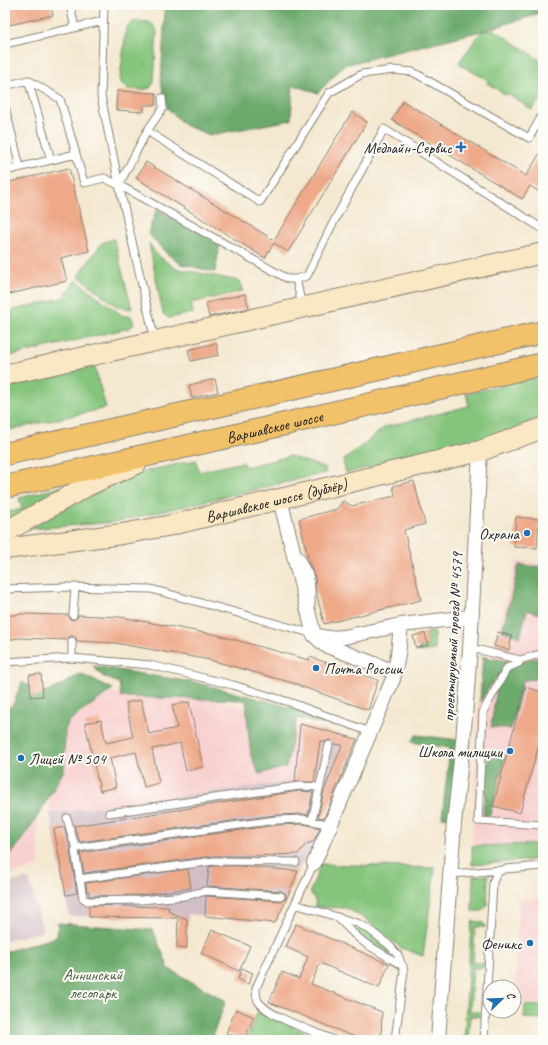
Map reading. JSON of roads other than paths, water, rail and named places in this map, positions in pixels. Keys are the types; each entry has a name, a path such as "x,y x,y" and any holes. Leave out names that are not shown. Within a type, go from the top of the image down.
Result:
{"main road":[{"path":"5,375 543,253"},
{"name":"Варшавское шоссе","path":"5,454 543,332"},
{"name":"Варшавское шоссе","path":"5,487 543,364"},
{"name":"Варшавское шоссе (дублёр)","path":"5,549 160,528 281,504 480,451 543,428"},
{"path":"5,532 87,486 126,468 190,445"}],"street":[{"name":"проектируемый проезд № 4579","path":"438,1040 454,823 463,742 470,649 470,617 480,451"},
{"path":"281,504 320,639"},
{"path":"320,639 344,637 401,625 470,617"},
{"path":"314,863 395,672 401,625"},
{"path":"320,639 395,672"}],"lane":[{"path":"70,5 75,28"},
{"path":"104,5 101,96 119,185 154,341"},
{"path":"5,44 103,21"},
{"path":"147,131 260,202 329,93 362,74 393,70 413,72 529,138 543,114"},
{"path":"28,80 51,160"},
{"path":"5,86 28,80 60,99 84,183 104,178 119,185 288,279 296,279 307,276 332,225 384,129 543,229"},
{"path":"119,185 147,131 163,108 162,98"},
{"path":"5,107 20,167"},
{"path":"5,171 76,154"},
{"path":"296,279 303,307"},
{"path":"5,589 75,587 151,590 320,639 311,600 311,584 308,573 302,563 291,521 281,504"},
{"path":"73,615 75,587"},
{"path":"72,640 72,658"},
{"path":"470,649 520,660 543,653"},
{"path":"5,662 72,658 150,665 233,685 289,702 370,732"},
{"path":"520,660 519,663 507,668 484,712 478,821 543,825"},
{"path":"312,821 329,745"},
{"path":"109,813 299,786 320,787"},
{"path":"68,818 73,840 77,848"},
{"path":"77,848 276,820 303,819 331,825"},
{"path":"77,848 74,856 84,898 87,901 141,900 184,896 206,891 281,896"},
{"path":"80,879 214,861 296,862"},
{"path":"314,863 256,988 256,995 258,1000 263,1005 278,1016 334,1040"},
{"path":"450,874 543,866"},
{"path":"484,1040 493,883 497,874 505,869"},
{"path":"295,904 367,928 389,945 398,955 403,966 404,981 395,1040"},
{"path":"339,918 366,944 403,966"}],"place":[{"name":"Медлайн-Сервис","path":"461,147"},
{"name":"Охрана","path":"527,533"},
{"name":"Почта России","path":"316,668"},
{"name":"Школа милиции","path":"510,751"},
{"name":"Лицей № 504","path":"21,758"},
{"name":"Феникс","path":"530,943"}],"park label":[{"name":"Аннинский лесопарк","path":"93,983"}]}
